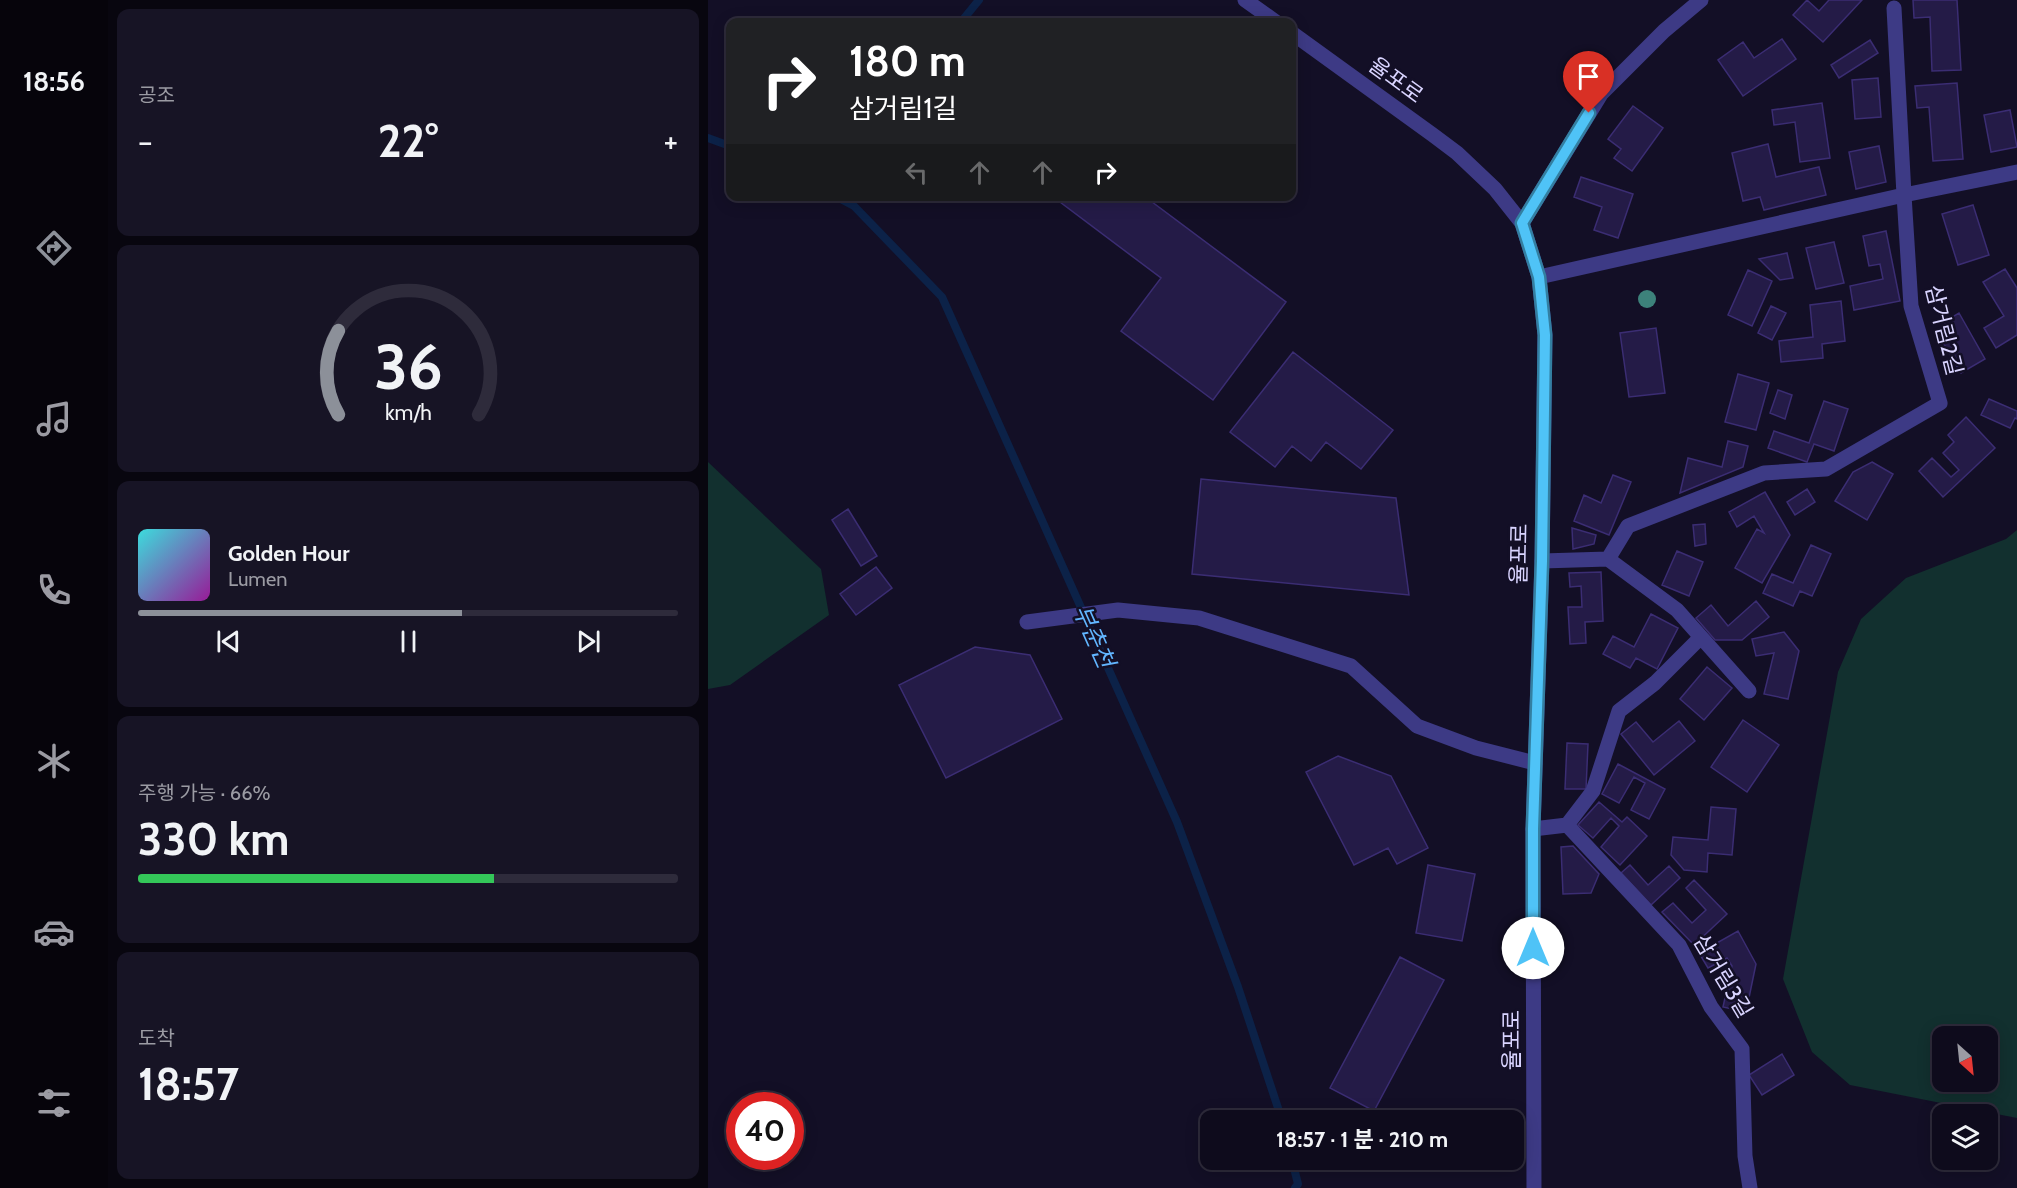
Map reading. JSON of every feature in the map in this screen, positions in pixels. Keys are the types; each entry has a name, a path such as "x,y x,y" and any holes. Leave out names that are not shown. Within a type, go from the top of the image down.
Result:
{"street":[{"path":"1245,0 1270,18"},
{"path":"1522,223 1601,94 1664,31 1701,0"},
{"path":"1894,8 1904,195"},
{"name":"율포로","path":"1296,36 1457,153 1495,189 1522,223 1539,277 1545,335 1542,561 1533,829 1534,1188"},
{"path":"1539,277 2017,172"},
{"name":"삼거림2길","path":"1608,560 1628,526 1764,473 1826,469 1940,403 1911,306 1904,195"},
{"path":"1542,561 1608,560 1677,610 1749,691"},
{"path":"1027,622 1118,610 1198,618 1351,666 1417,726 1476,748 1535,763"},
{"path":"1533,829 1567,825 1593,791 1619,711 1655,683 1701,637"},
{"name":"삼거림3길","path":"1567,825 1679,945 1711,1007 1742,1049 1745,1156 1750,1188"}],"green space":[{"path":"708,462 821,569 829,615 730,685 708,689"},
{"path":"2017,530 2017,1118 1998,1114 1998,1104 1946,1104 1850,1085 1812,1052 1783,979 1838,672 1861,619 1906,578 2006,539"}],"building":[{"path":"1807,0 1819,11 1829,0 1862,0 1823,42 1793,15"},
{"path":"1913,0 1957,0 1961,70 1932,71 1930,17 1914,18"},
{"path":"1782,39 1796,59 1743,96 1718,60 1743,42 1754,58"},
{"path":"1870,40 1878,53 1839,78 1831,65"},
{"path":"1878,78 1881,117 1855,119 1852,80"},
{"path":"1957,83 1963,159 1933,161 1929,107 1917,108 1915,86"},
{"path":"1822,103 1830,158 1800,162 1795,122 1774,125 1772,110"},
{"path":"1633,106 1663,128 1632,171 1614,158 1621,149 1608,139"},
{"path":"2010,110 2017,147 1991,152 1984,115"},
{"path":"1768,144 1776,177 1819,167 1826,195 1764,210 1760,197 1743,201 1732,153"},
{"path":"1879,146 1886,182 1856,189 1849,152"},
{"path":"1581,177 1633,194 1618,238 1594,230 1602,207 1574,197"},
{"path":"1059,201 1151,201 1286,302 1213,400 1121,331 1161,278"},
{"path":"1973,205 1989,255 1958,265 1942,214"},
{"path":"1886,231 1900,301 1854,310 1850,286 1883,279 1880,264 1869,266 1863,236"},
{"path":"1834,242 1844,283 1816,289 1806,248"},
{"path":"1787,253 1793,278 1780,280 1759,259"},
{"path":"2005,269 2017,288 2017,335 1996,348 1984,328 2004,316 1983,282"},
{"path":"1748,270 1772,281 1752,326 1728,315"},
{"path":"1841,301 1845,341 1822,344 1823,358 1781,362 1779,341 1813,337 1810,305"},
{"path":"1771,306 1786,313 1772,340 1758,333"},
{"path":"1959,313 1985,359 1961,373 1939,336 1949,330 1944,322"},
{"path":"1656,328 1665,393 1629,397 1620,333"},
{"path":"1293,352 1393,430 1361,469 1326,442 1311,461 1292,446 1275,467 1230,432"},
{"path":"1738,374 1769,383 1756,430 1725,422"},
{"path":"1778,390 1792,395 1785,419 1770,413"},
{"path":"1989,399 2017,411 2017,419 2015,418 2010,428 1981,415"},
{"path":"1824,401 1848,409 1834,451 1814,444 1807,462 1768,448 1774,431 1809,443"},
{"path":"1966,417 1995,448 1943,497 1919,471 1932,458 1951,477 1959,470 1943,453 1954,442 1948,435"},
{"path":"1728,441 1748,446 1743,467 1680,493 1688,458 1722,467"},
{"path":"1872,462 1893,474 1867,520 1835,501 1853,472"},
{"path":"1613,475 1631,482 1609,535 1574,521 1584,495 1601,503"},
{"path":"1201,479 1396,498 1409,595 1192,574"},
{"path":"1807,489 1815,502 1795,515 1787,502"},
{"path":"1765,492 1790,535 1762,583 1735,568 1757,529 1764,533 1754,516 1737,527 1729,512"},
{"path":"848,509 877,556 861,566 832,520"},
{"path":"1705,524 1706,544 1695,546 1693,525"},
{"path":"1572,528 1596,535 1594,544 1573,549"},
{"path":"1811,545 1831,554 1812,596 1800,591 1793,606 1763,593 1772,574 1793,583"},
{"path":"1677,551 1703,562 1689,596 1662,585"},
{"path":"876,567 892,588 856,615 840,594"},
{"path":"1601,572 1603,621 1585,622 1586,643 1570,644 1568,607 1582,607 1581,586 1570,587 1569,573"},
{"path":"1756,601 1769,617 1742,640 1715,640 1696,618 1711,605 1728,626"},
{"path":"1651,614 1678,628 1657,669 1636,658 1630,668 1603,654 1613,636 1634,647"},
{"path":"1784,632 1799,651 1788,699 1764,694 1774,653 1756,656 1752,639"},
{"path":"975,647 1030,655 1062,719 946,778 899,685"},
{"path":"1707,667 1732,688 1704,720 1680,699"},
{"path":"1743,720 1779,745 1747,792 1711,767"},
{"path":"1679,721 1695,741 1654,775 1621,734 1636,722 1653,742"},
{"path":"1567,743 1588,744 1586,789 1565,789"},
{"path":"1338,756 1391,776 1428,848 1397,864 1388,848 1354,865 1306,772"},
{"path":"1618,764 1665,789 1649,819 1631,810 1645,783 1634,777 1619,803 1602,794"},
{"path":"1599,802 1622,822 1627,817 1647,836 1620,865 1601,847 1619,826 1611,818 1593,838 1578,825"},
{"path":"1711,807 1736,809 1732,855 1708,853 1707,872 1684,870 1671,855 1673,837 1708,840"},
{"path":"1573,846 1599,874 1591,893 1563,894 1561,847"},
{"path":"1428,865 1475,874 1462,941 1416,933"},
{"path":"1630,865 1648,885 1669,866 1680,878 1651,905 1621,873"},
{"path":"1694,880 1727,914 1694,945 1662,912 1673,903 1692,923 1706,910 1686,888"},
{"path":"1738,931 1756,964 1746,1012 1723,1007 1732,966 1727,958 1708,968 1699,953"},
{"path":"1400,957 1444,980 1375,1110 1330,1088"},
{"path":"1782,1054 1794,1075 1762,1095 1749,1075"}],"waterway":[{"path":"964,18 979,0"},
{"name":"부춘천","path":"708,138 726,145"},
{"name":"부춘천","path":"844,201 854,206 942,297 1177,822 1238,987 1279,1110"},
{"name":"부춘천","path":"1294,1170 1298,1184 1295,1188"}],"route":[{"path":"1533,948 1533,829 1542,561 1545,335 1539,277 1522,223 1589,113"}]}
